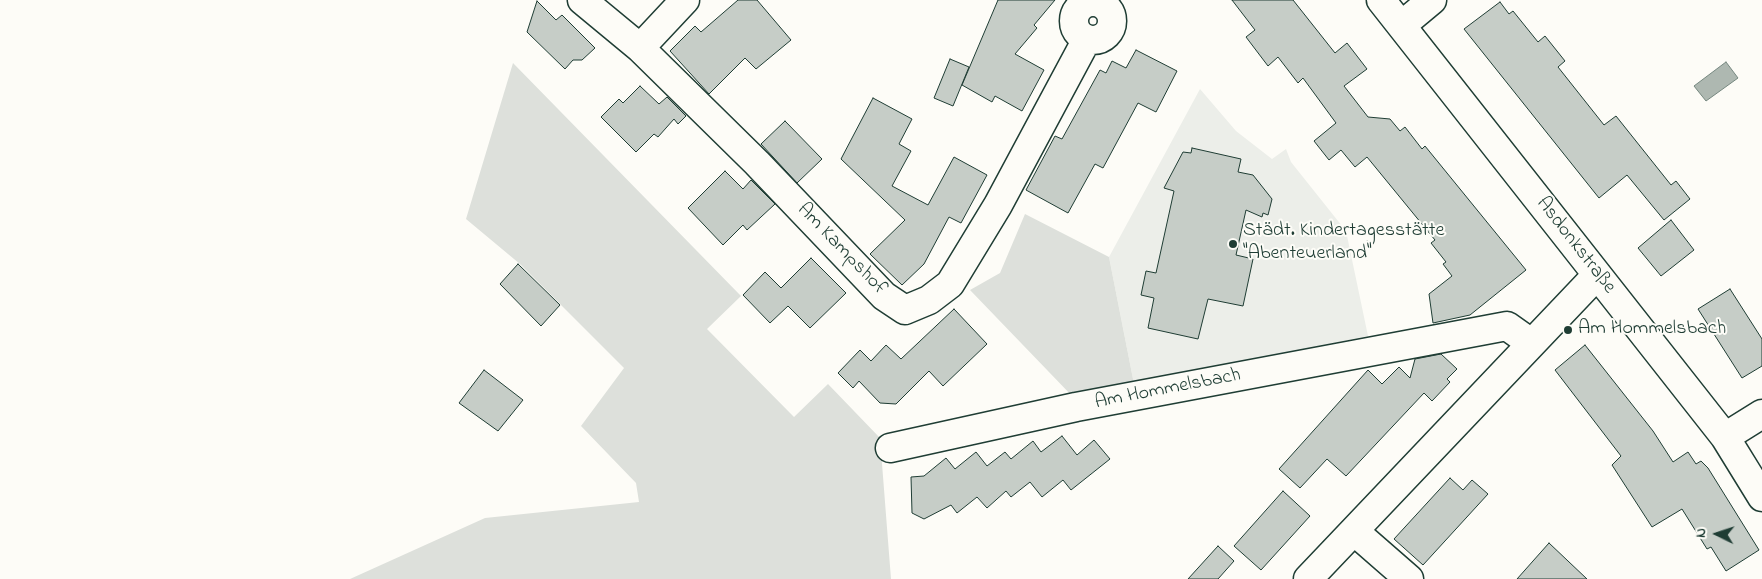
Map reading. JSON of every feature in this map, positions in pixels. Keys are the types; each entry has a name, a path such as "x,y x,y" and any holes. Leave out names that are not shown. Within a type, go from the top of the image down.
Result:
{"street":[{"name":"Am Kampshof","path":"582,0 640,48 757,163 884,296 906,310 929,300 950,284 998,204 1088,39"},
{"path":"640,48 685,0"},
{"name":"Asdonkstraße","path":"1381,0 1725,437 1762,497"},
{"path":"1402,25 1432,0"},
{"path":"1308,579 1597,275"},
{"name":"Am Hommelsbach","path":"890,448 1076,407 1507,326 1531,343"},
{"path":"1725,437 1762,414"},
{"path":"1354,531 1409,579"}],"shaded area":[{"path":"1726,62 1738,78 1706,101 1694,86"},
{"path":"513,63 741,296 707,329 794,417 828,384 880,438 891,579 350,579 485,518 639,502 636,483 581,426 624,368 520,264 466,219"},
{"name":"Städt. Kindertagesstätte \"Abenteuerland\"","path":"1200,89 1236,131 1272,159 1286,149 1291,162 1346,231 1368,336 1134,384 1109,257"},
{"path":"1025,214 1109,257 1134,384 1074,398 970,290 1000,273"}],"building":[{"path":"738,0 757,0 791,40 756,69 745,58 709,94 670,51 695,26 701,32"},
{"path":"998,0 1055,0 1034,25 1037,28 1015,54 1044,70 1022,111 995,96 992,102 962,85"},
{"path":"1232,0 1293,0 1335,53 1347,43 1367,69 1344,86 1368,117 1390,119 1400,131 1405,127 1422,149 1425,146 1526,270 1470,315 1433,323 1429,294 1452,276 1443,264 1446,262 1431,243 1435,240 1367,157 1355,167 1341,150 1329,160 1314,141 1336,123 1303,78 1298,83 1278,57 1268,66 1246,37 1255,30"},
{"path":"537,1 556,20 562,15 595,48 582,60 573,60 565,69 527,32"},
{"path":"1500,2 1509,14 1513,11 1538,42 1545,36 1565,61 1558,67 1604,125 1616,116 1671,185 1676,181 1690,199 1664,220 1627,175 1599,198 1464,29"},
{"path":"1136,50 1177,71 1156,112 1138,103 1103,168 1095,164 1068,213 1026,190 1055,136 1062,139 1100,70 1106,73 1112,61 1126,68"},
{"path":"950,59 969,67 953,106 934,98"},
{"path":"640,86 659,104 667,97 686,116 678,124 674,119 658,137 654,134 636,152 601,117 619,99 623,103"},
{"path":"873,98 912,119 899,144 911,151 892,186 928,205 954,157 987,175 961,223 949,217 924,264 902,285 870,254 905,220 841,159"},
{"path":"785,121 822,159 797,183 761,144"},
{"path":"1192,148 1241,159 1238,172 1253,175 1272,199 1268,215 1263,213 1262,217 1246,210 1236,255 1253,259 1243,306 1208,299 1198,339 1148,328 1154,298 1141,295 1146,271 1156,273 1174,191 1164,188 1183,152 1191,153"},
{"path":"725,171 743,189 751,180 775,204 747,230 743,225 723,245 688,208"},
{"path":"1671,220 1694,250 1661,276 1638,248"},
{"path":"811,258 846,293 810,328 788,306 770,323 743,295 765,272 781,288"},
{"path":"518,264 560,305 541,326 500,284"},
{"path":"1730,289 1762,339 1762,366 1742,378 1698,309"},
{"path":"954,309 987,344 943,386 929,371 896,404 880,403 859,381 853,388 838,373 860,350 871,361 886,345 901,359"},
{"path":"1585,345 1653,431 1673,462 1688,452 1696,464 1701,461 1708,468 1759,550 1726,571 1711,547 1707,549 1682,509 1652,527 1612,465 1621,456 1555,370"},
{"path":"1441,354 1457,369 1447,379 1450,382 1432,401 1424,393 1346,476 1327,459 1300,488 1279,469 1368,370 1382,384 1399,367 1410,378 1415,359"},
{"path":"484,370 523,400 498,431 459,403"},
{"path":"1062,436 1077,455 1094,440 1110,459 1071,490 1063,480 1042,497 1030,482 1011,497 1006,491 987,508 977,497 957,513 951,505 924,519 912,513 911,477 924,476 946,458 955,469 976,452 987,466 1005,452 1011,459 1033,441 1041,452"},
{"path":"1450,478 1463,490 1472,480 1488,494 1423,565 1394,539"},
{"path":"1283,491 1310,516 1261,570 1234,546"},
{"path":"1549,543 1587,579 1517,579"},
{"path":"1218,546 1234,561 1218,579 1188,579"}],"place":[{"name":"Städt. Kindertagesstätte \"Abenteuerland\"","path":"1233,244"},
{"name":"Am Hommelsbach","path":"1568,330"}]}
